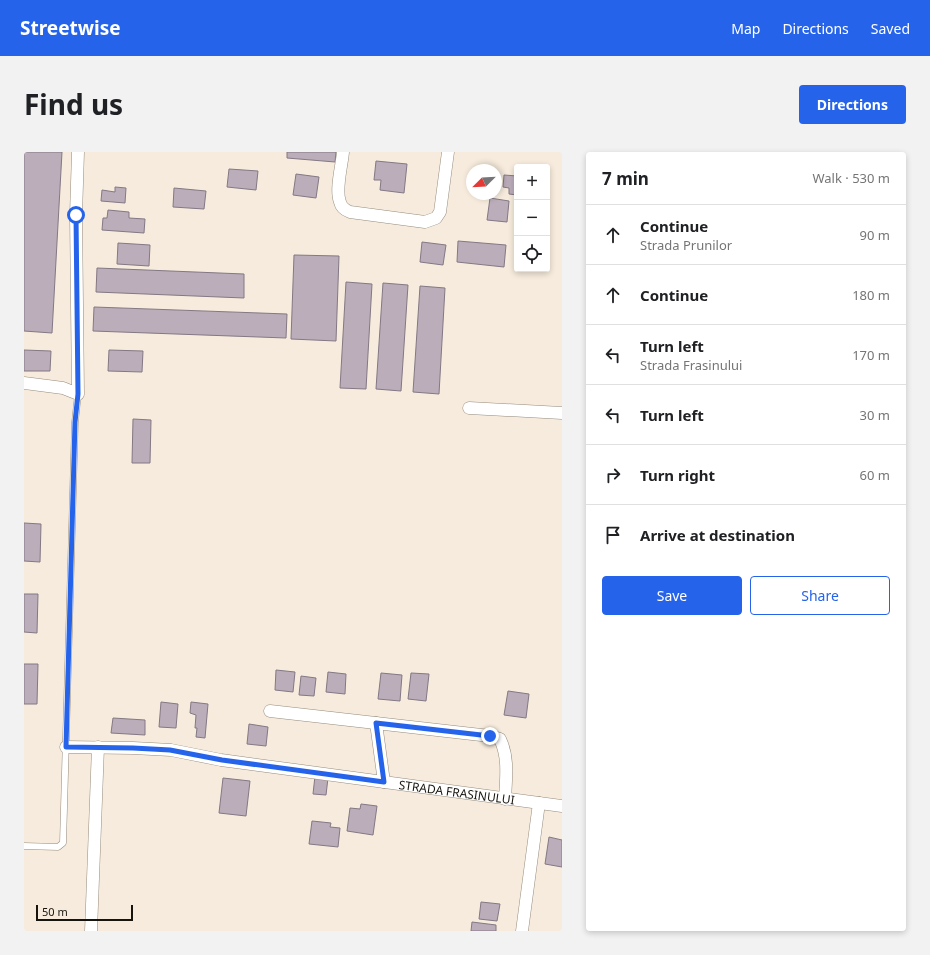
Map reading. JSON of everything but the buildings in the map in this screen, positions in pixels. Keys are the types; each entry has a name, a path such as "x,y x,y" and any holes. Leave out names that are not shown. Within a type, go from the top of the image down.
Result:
{"street":[{"path":"24,383 63,388 78,394 76,223 78,152"},
{"path":"343,152 338,194 340,203 345,210 350,212 425,222 436,218 440,212 448,152"},
{"path":"469,408 562,413"},
{"path":"270,711 490,736 500,739 504,749 506,764 505,799"},
{"path":"376,723 384,782"},
{"name":"STRADA FRASINULUI","path":"66,747 170,750 222,760 562,806"},
{"path":"91,931 98,747"},
{"path":"522,931 539,803"}],"lane":[{"path":"24,846 58,847 63,843 75,422 78,394"}],"route":[{"path":"76,215 78,394 75,422 66,747 170,750 222,760 384,782 376,723 490,736"}]}
